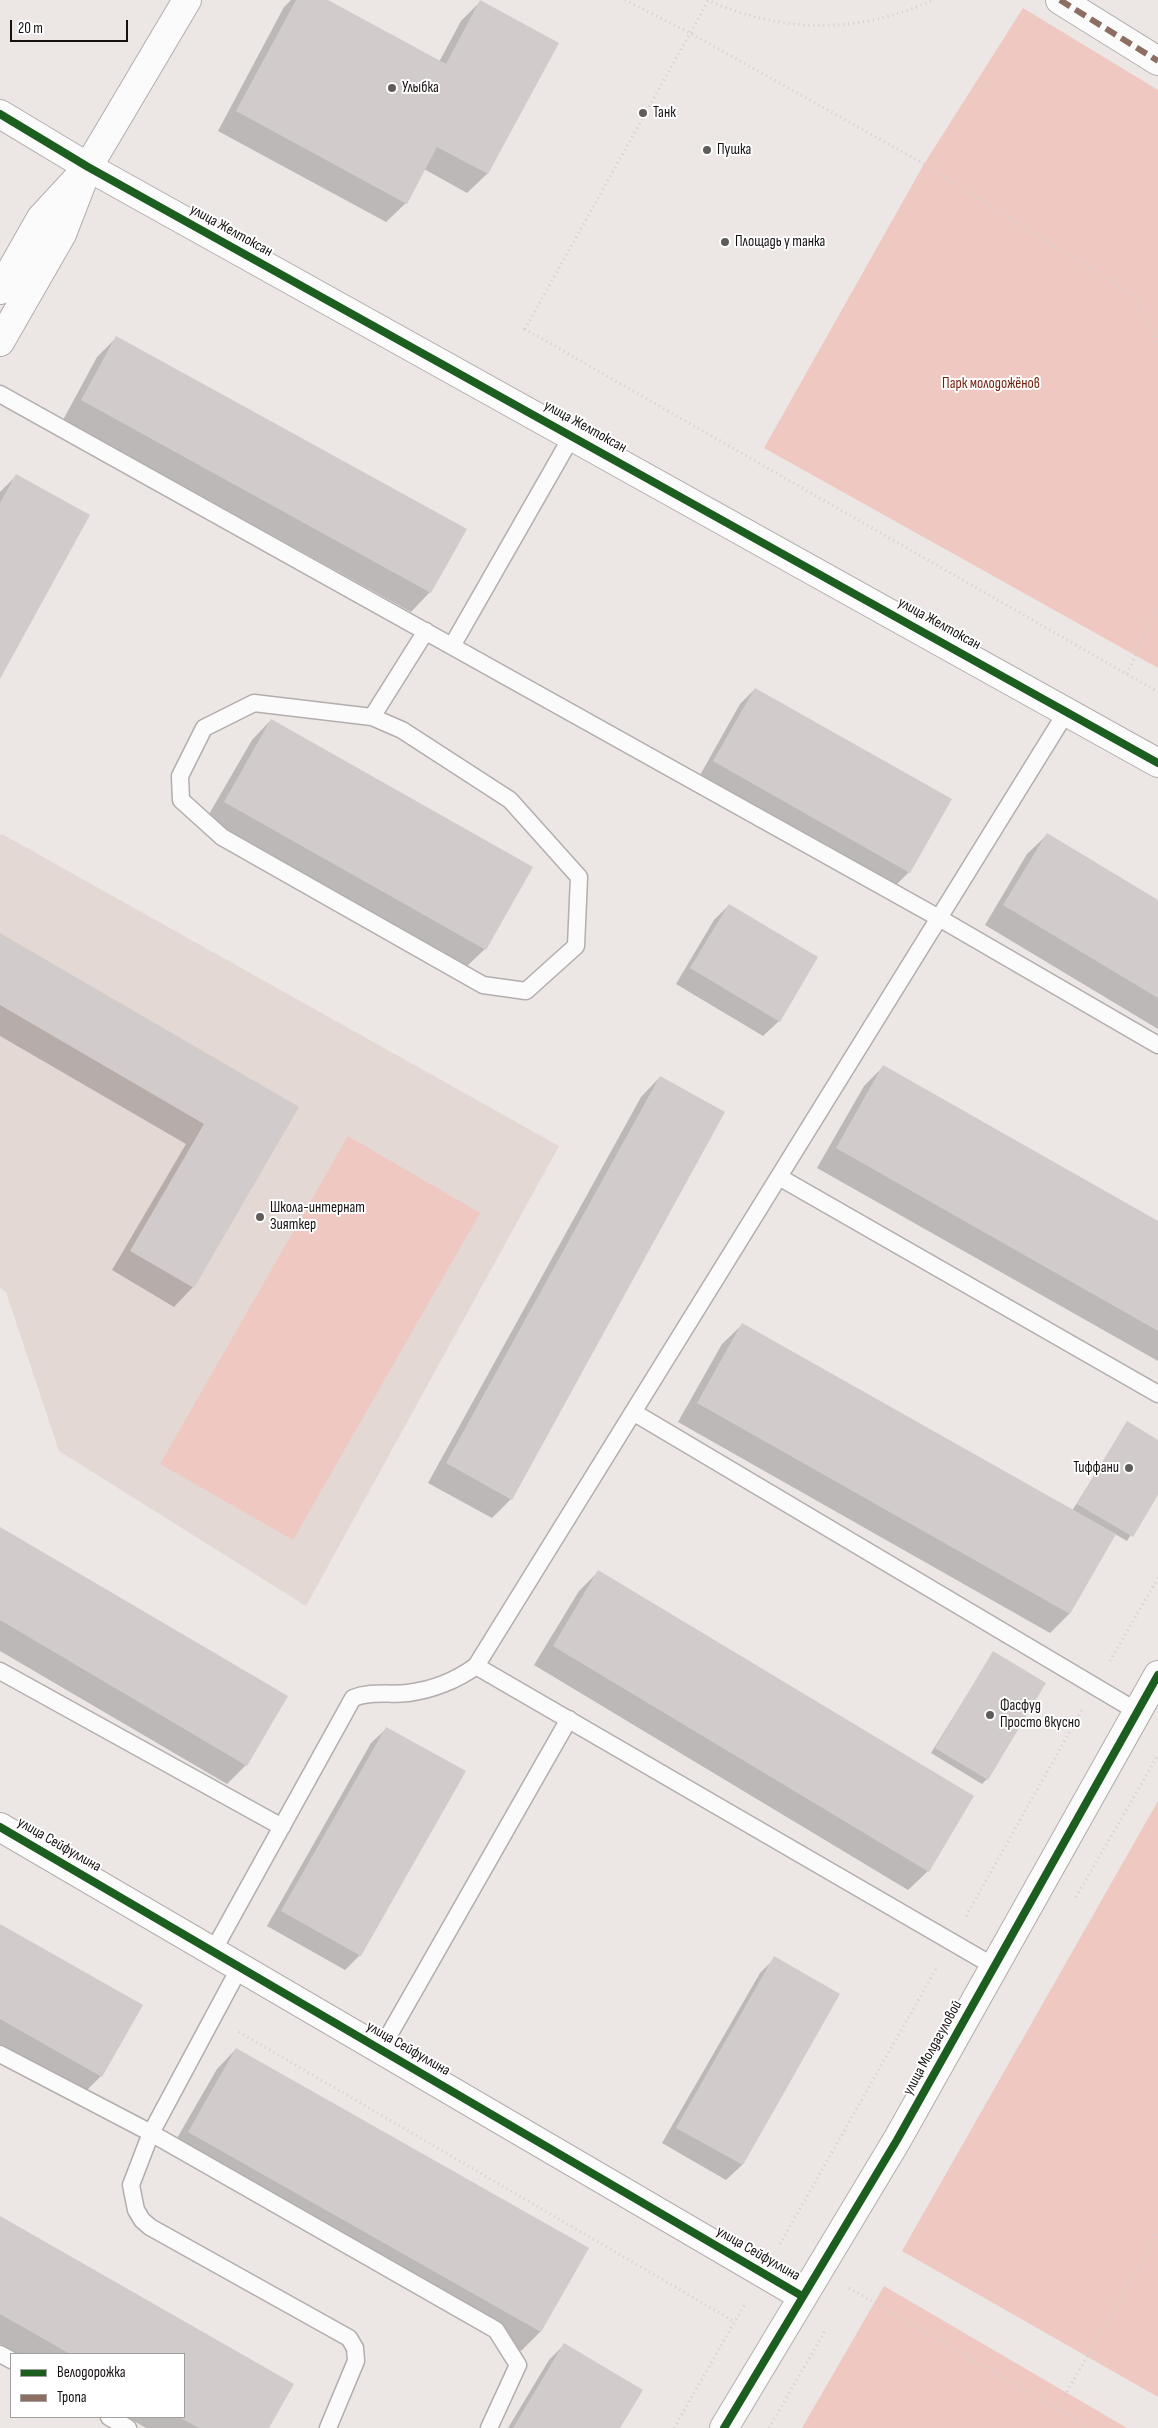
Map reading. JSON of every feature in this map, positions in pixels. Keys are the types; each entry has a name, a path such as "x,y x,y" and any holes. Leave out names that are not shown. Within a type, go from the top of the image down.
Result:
{"street":[{"path":"0,342 62,234 88,167 187,0"},
{"path":"1060,0 1158,61"},
{"name":"улица Желтоксан","path":"0,114 88,167 1158,763"},
{"path":"0,290 41,218 88,167"},
{"name":"улица Молдагуловой","path":"724,2428 898,2140 1158,1676"},
{"name":"улица Сейфуллина","path":"0,1827 802,2296"}],"lane":[{"path":"0,394 939,918 1158,1045"},
{"path":"452,646 572,436"},
{"path":"372,717 426,631"},
{"path":"254,703 372,717 402,730 510,800 579,877 576,946 526,991 482,985 222,838 181,800 180,776 204,728 254,703"},
{"path":"213,1951 353,1698 364,1694 409,1693 458,1680 476,1666 1067,711"},
{"path":"779,1176 1158,1394"},
{"path":"633,1412 1138,1712"},
{"path":"476,1666 995,1967"},
{"path":"0,1672 282,1827"},
{"path":"381,2049 569,1720"},
{"path":"240,1967 151,2133 131,2185 136,2210 142,2220 150,2227 349,2338 355,2348 356,2361 328,2428"},
{"path":"0,2054 151,2133 496,2330 518,2365 489,2428"},
{"path":"111,2418 128,2428"}],"path":[{"path":"625,0 690,33 924,164 1135,296 1158,342"},
{"path":"934,0 907,12 868,22 827,27 786,24 746,16 707,0 525,329 1158,692"},
{"path":"1127,674 1158,606"},
{"path":"674,2428 1158,1578"},
{"path":"213,2017 735,2322"},
{"path":"1057,2409 1158,2233"},
{"path":"772,2239 850,2289 1091,2428"},
{"path":"845,2297 850,2289"},
{"path":"769,2428 826,2330"}],"shaded area":[{"name":"Школа-интернат Зияткер","path":"2,834 559,1146 306,1606 59,1451 6,1292 0,1288 0,835"}],"green space":[{"name":"Парк молодожёнов","path":"1023,8 1158,90 1158,668 764,448 924,164"},
{"path":"348,1136 480,1213 293,1540 160,1464"},
{"path":"1158,1801 1158,2397 902,2251"},
{"path":"884,2286 1127,2428 802,2428"}],"building":[{"name":"Улыбка","path":"296,0 328,0 446,64 480,0 559,43 488,174 437,147 407,204 236,111"},
{"path":"116,336 467,529 431,593 81,400"},
{"path":"16,474 90,515 0,679 0,503"},
{"path":"755,688 952,799 910,873 713,761"},
{"path":"271,719 533,867 486,950 224,802"},
{"path":"1047,833 1158,900 1158,998 1003,905"},
{"path":"729,904 818,957 780,1022 690,968"},
{"path":"0,933 299,1107 194,1288 130,1251 204,1124 0,1005"},
{"path":"883,1065 1158,1221 1158,1331 836,1148"},
{"path":"660,1076 725,1112 512,1500 446,1463"},
{"path":"742,1323 1116,1534 1070,1614 697,1403"},
{"name":"Тиффани","path":"1127,1421 1158,1440 1158,1495 1133,1537 1077,1504"},
{"path":"0,1527 288,1696 247,1766 0,1620"},
{"path":"598,1570 974,1796 929,1872 553,1646"},
{"name":"Фасфуд Просто вкусно","path":"993,1651 1046,1683 988,1780 935,1748"},
{"path":"386,1727 466,1771 361,1956 281,1911"},
{"path":"0,1924 143,2005 102,2077 0,2019"},
{"path":"774,1956 840,1994 743,2165 676,2128"},
{"path":"236,2048 589,2248 541,2332 188,2132"},
{"path":"0,2216 294,2384 269,2428 199,2428 181,2418 185,2418 185,2353 68,2353 0,2314"},
{"path":"564,2343 643,2390 620,2428 513,2428"}],"marked path":[{"path":"1060,0 1158,61"}],"cycle path":[{"path":"0,114 88,167 1158,763"},
{"path":"724,2428 897,2140 1158,1675"},
{"path":"0,1827 802,2296"}],"place":[{"name":"Улыбка","path":"392,88"},
{"name":"Танк","path":"643,113"},
{"name":"Пушка","path":"707,150"},
{"name":"Площадь у танка","path":"725,242"},
{"name":"Школа-интернат Зияткер","path":"260,1217"},
{"name":"Тиффани","path":"1129,1468"},
{"name":"Фасфуд Просто вкусно","path":"990,1715"}]}
